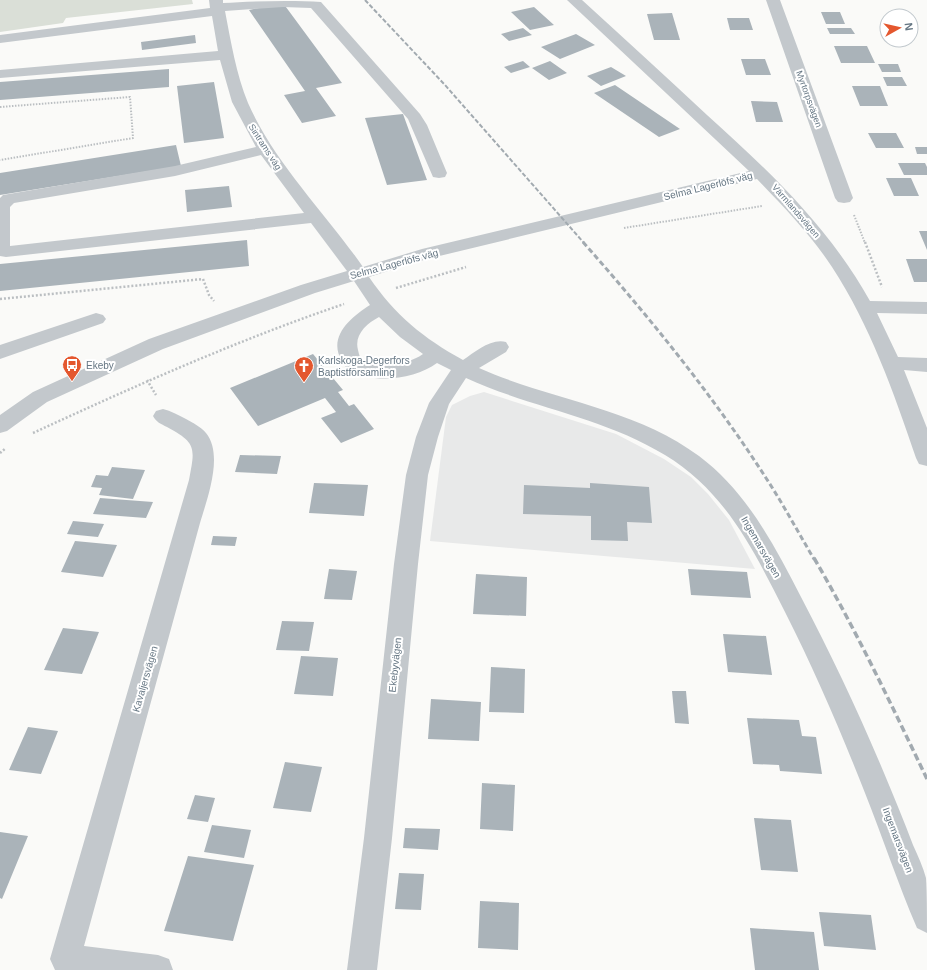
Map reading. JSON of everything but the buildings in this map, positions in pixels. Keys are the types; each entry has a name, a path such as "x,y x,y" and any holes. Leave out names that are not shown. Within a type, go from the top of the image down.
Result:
{"street":[{"name":"Värmlandsvägen","path":"574,0 761,173 789,202 832,254 864,307 891,362 927,458"},
{"name":"Myrtorpsvägen","path":"773,0 844,198"},
{"path":"0,39 217,7 293,1 309,2 316,5 414,117 419,125 439,173"},
{"name":"Sintrams väg","path":"217,7 226,54 239,100 254,132 358,273"},
{"path":"0,74 226,54"},
{"path":"266,149 175,171 9,199 1,205 1,248 6,252 316,217"},
{"name":"Selma Lagerlöfs väg","path":"0,426 40,397 91,373 149,348 308,288 422,255 761,173"},
{"name":"Ingemarsvägen","path":"358,273 376,301 394,321 419,342 437,354 462,369 503,386 546,399 649,436 678,453 706,473 731,499 752,527 810,636 852,726 927,918"},
{"path":"376,301 366,316 351,331 346,342 349,356 356,365 370,370 388,372 419,366 437,354"},
{"path":"864,307 927,308"},
{"path":"0,352 96,319"},
{"path":"462,369 499,347"},
{"path":"891,362 927,365"},
{"name":"Ekebyvägen","path":"362,970 378,838 406,564 418,475 427,438 439,403 462,369"},
{"name":"Selma Lagerlöfs väg","path":"0,407 40,397"},
{"name":"Kavaljersvägen","path":"158,970 65,959 187,531 203,466 203,453 200,440 194,434 163,416"}],"path":[{"path":"0,107 130,97 132,138 0,160"},
{"path":"619,229 789,202"},
{"path":"29,434 164,372 229,345 316,313 376,301 468,266"},
{"path":"0,299 203,279 209,295 227,318"},
{"path":"0,453 8,446"}],"shaded area":[{"path":"0,0 192,0 193,4 66,18 63,23 0,32"},
{"path":"484,392 616,434 664,459 691,477 708,494 729,520 755,569 430,541 446,417 452,405 470,396"}],"railway":[{"path":"365,0 445,85 584,243"},
{"path":"583,242 656,327 724,416 772,488 814,559"},
{"path":"814,558 859,640 927,779"}],"place":[{"name":"Ekeby","path":"72,382"},
{"name":"Karlskoga-Degerfors Baptistförsamling","path":"304,383"}]}
